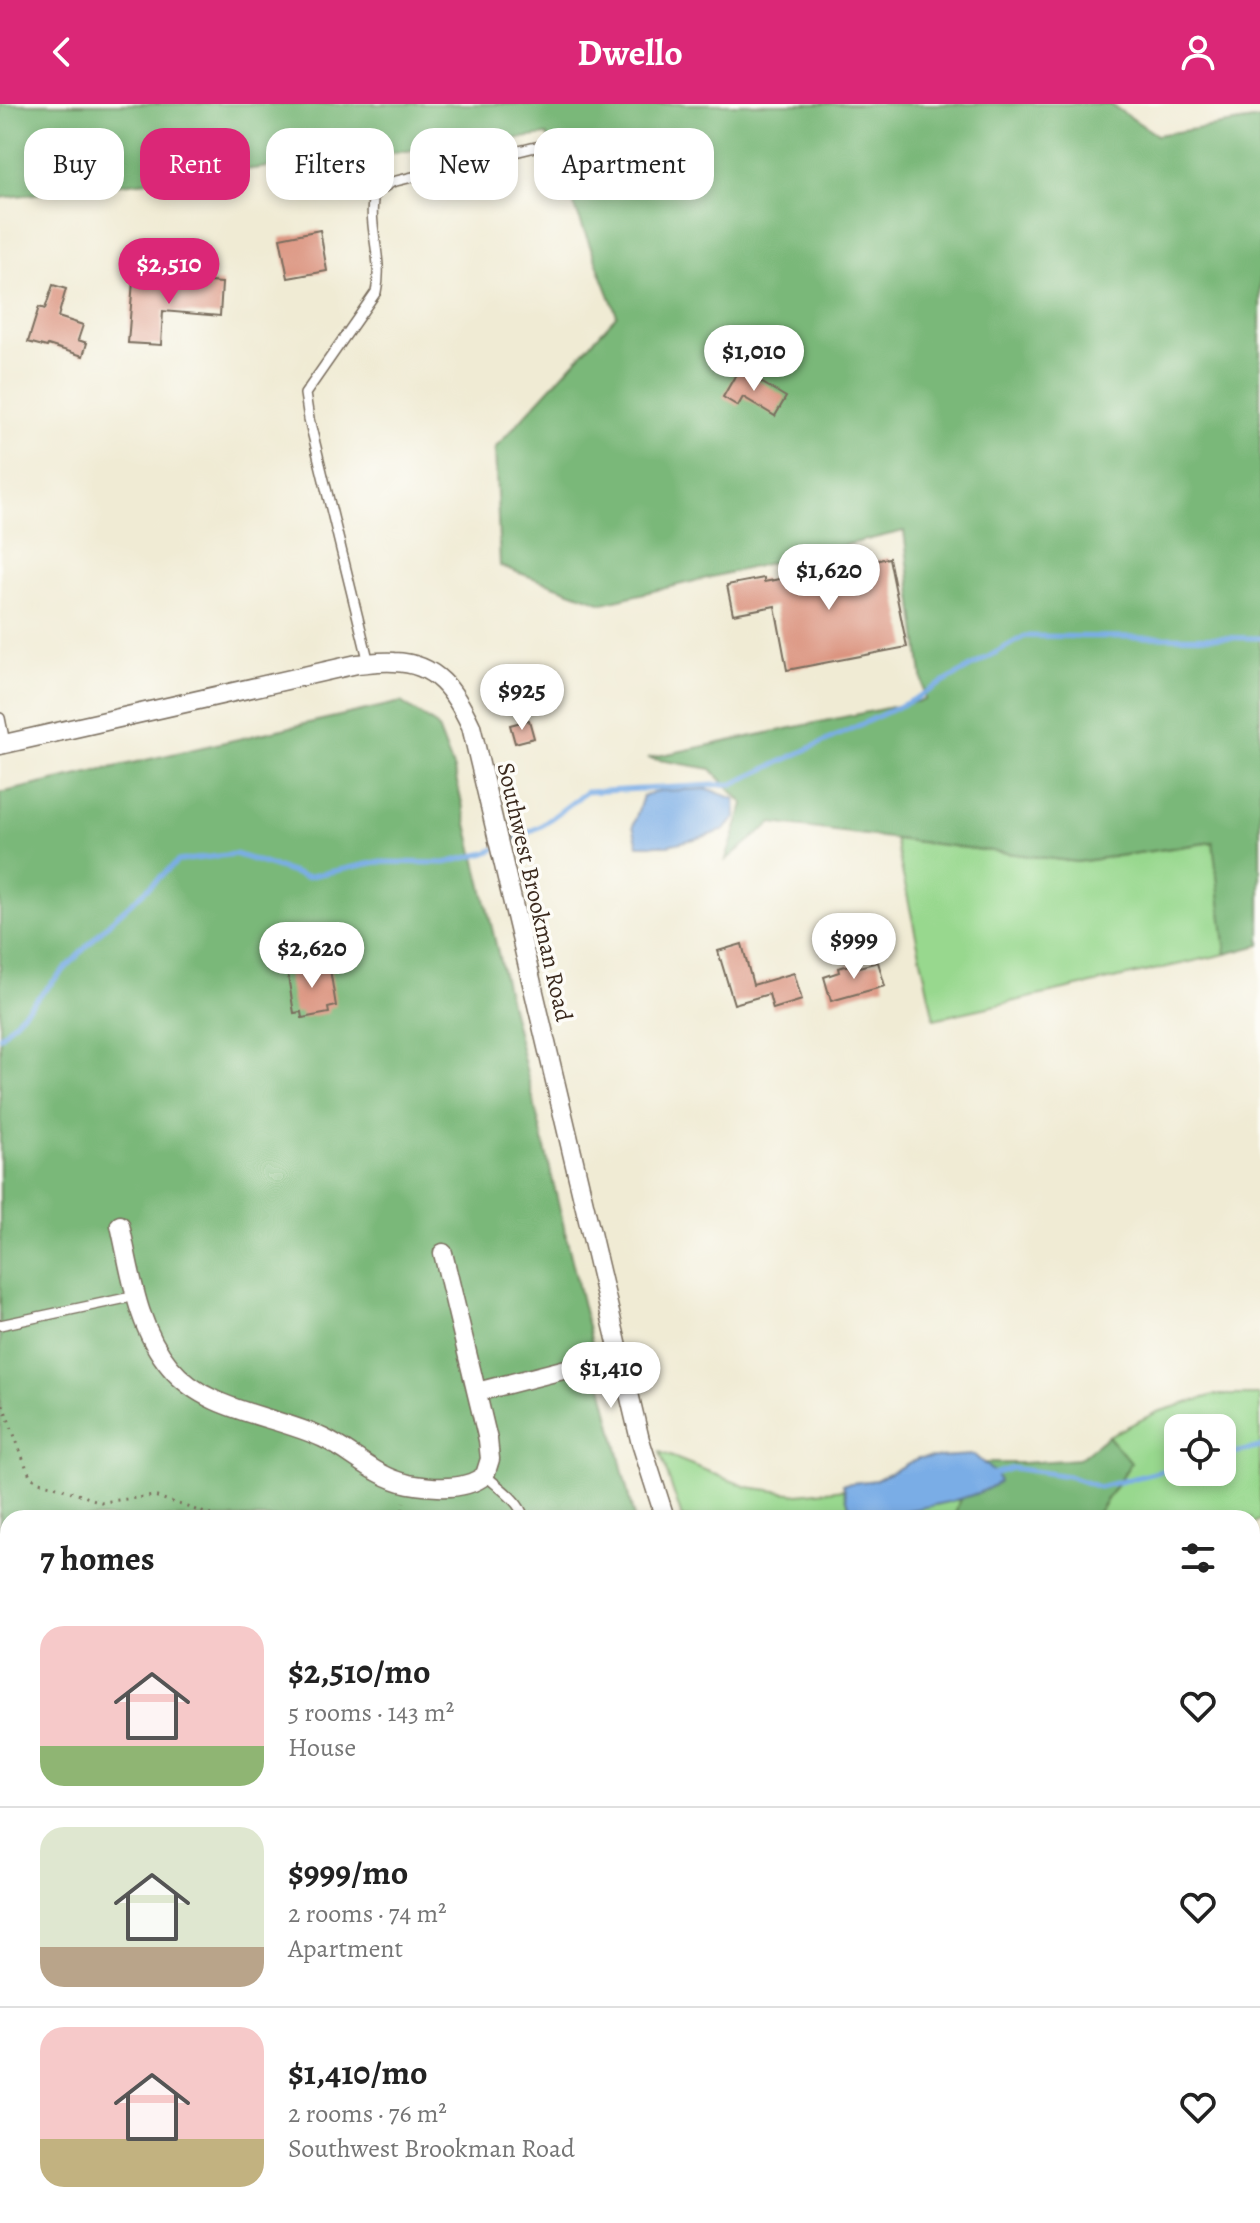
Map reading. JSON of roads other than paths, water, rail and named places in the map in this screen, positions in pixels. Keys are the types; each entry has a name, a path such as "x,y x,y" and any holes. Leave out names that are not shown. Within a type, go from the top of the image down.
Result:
{"street":[{"name":"Southwest Brookman Road","path":"2,744 357,664 396,661 440,677 458,699 471,726 640,1440 662,1510"},
{"path":"120,1225 140,1312 154,1343 171,1368 186,1382 217,1401 323,1438 386,1476 409,1483 459,1487 485,1475 490,1459 443,1253"},
{"path":"477,1392 621,1355"}],"lane":[{"path":"369,663 305,394 376,292 380,276 371,211 374,194 392,182 534,147"},
{"path":"0,718 2,744"},
{"path":"0,1325 136,1296"},
{"path":"485,1475 521,1510"}],"water":[{"path":"708,789 735,799 736,818 722,831 668,845 638,845 633,826 643,796 659,791"},
{"path":"974,1455 996,1474 999,1481 975,1494 908,1510 853,1510 849,1506 843,1484 876,1480 918,1458"}],"waterway":[{"path":"504,844 541,826 586,792 733,784 911,701 1025,636 1260,638"},
{"path":"0,1037 110,922 178,861 235,854 306,877 377,862 445,863 495,849"},
{"path":"1236,1453 1260,1447"},
{"path":"993,1474 1012,1468 1068,1476 1099,1487 1164,1471"}]}
